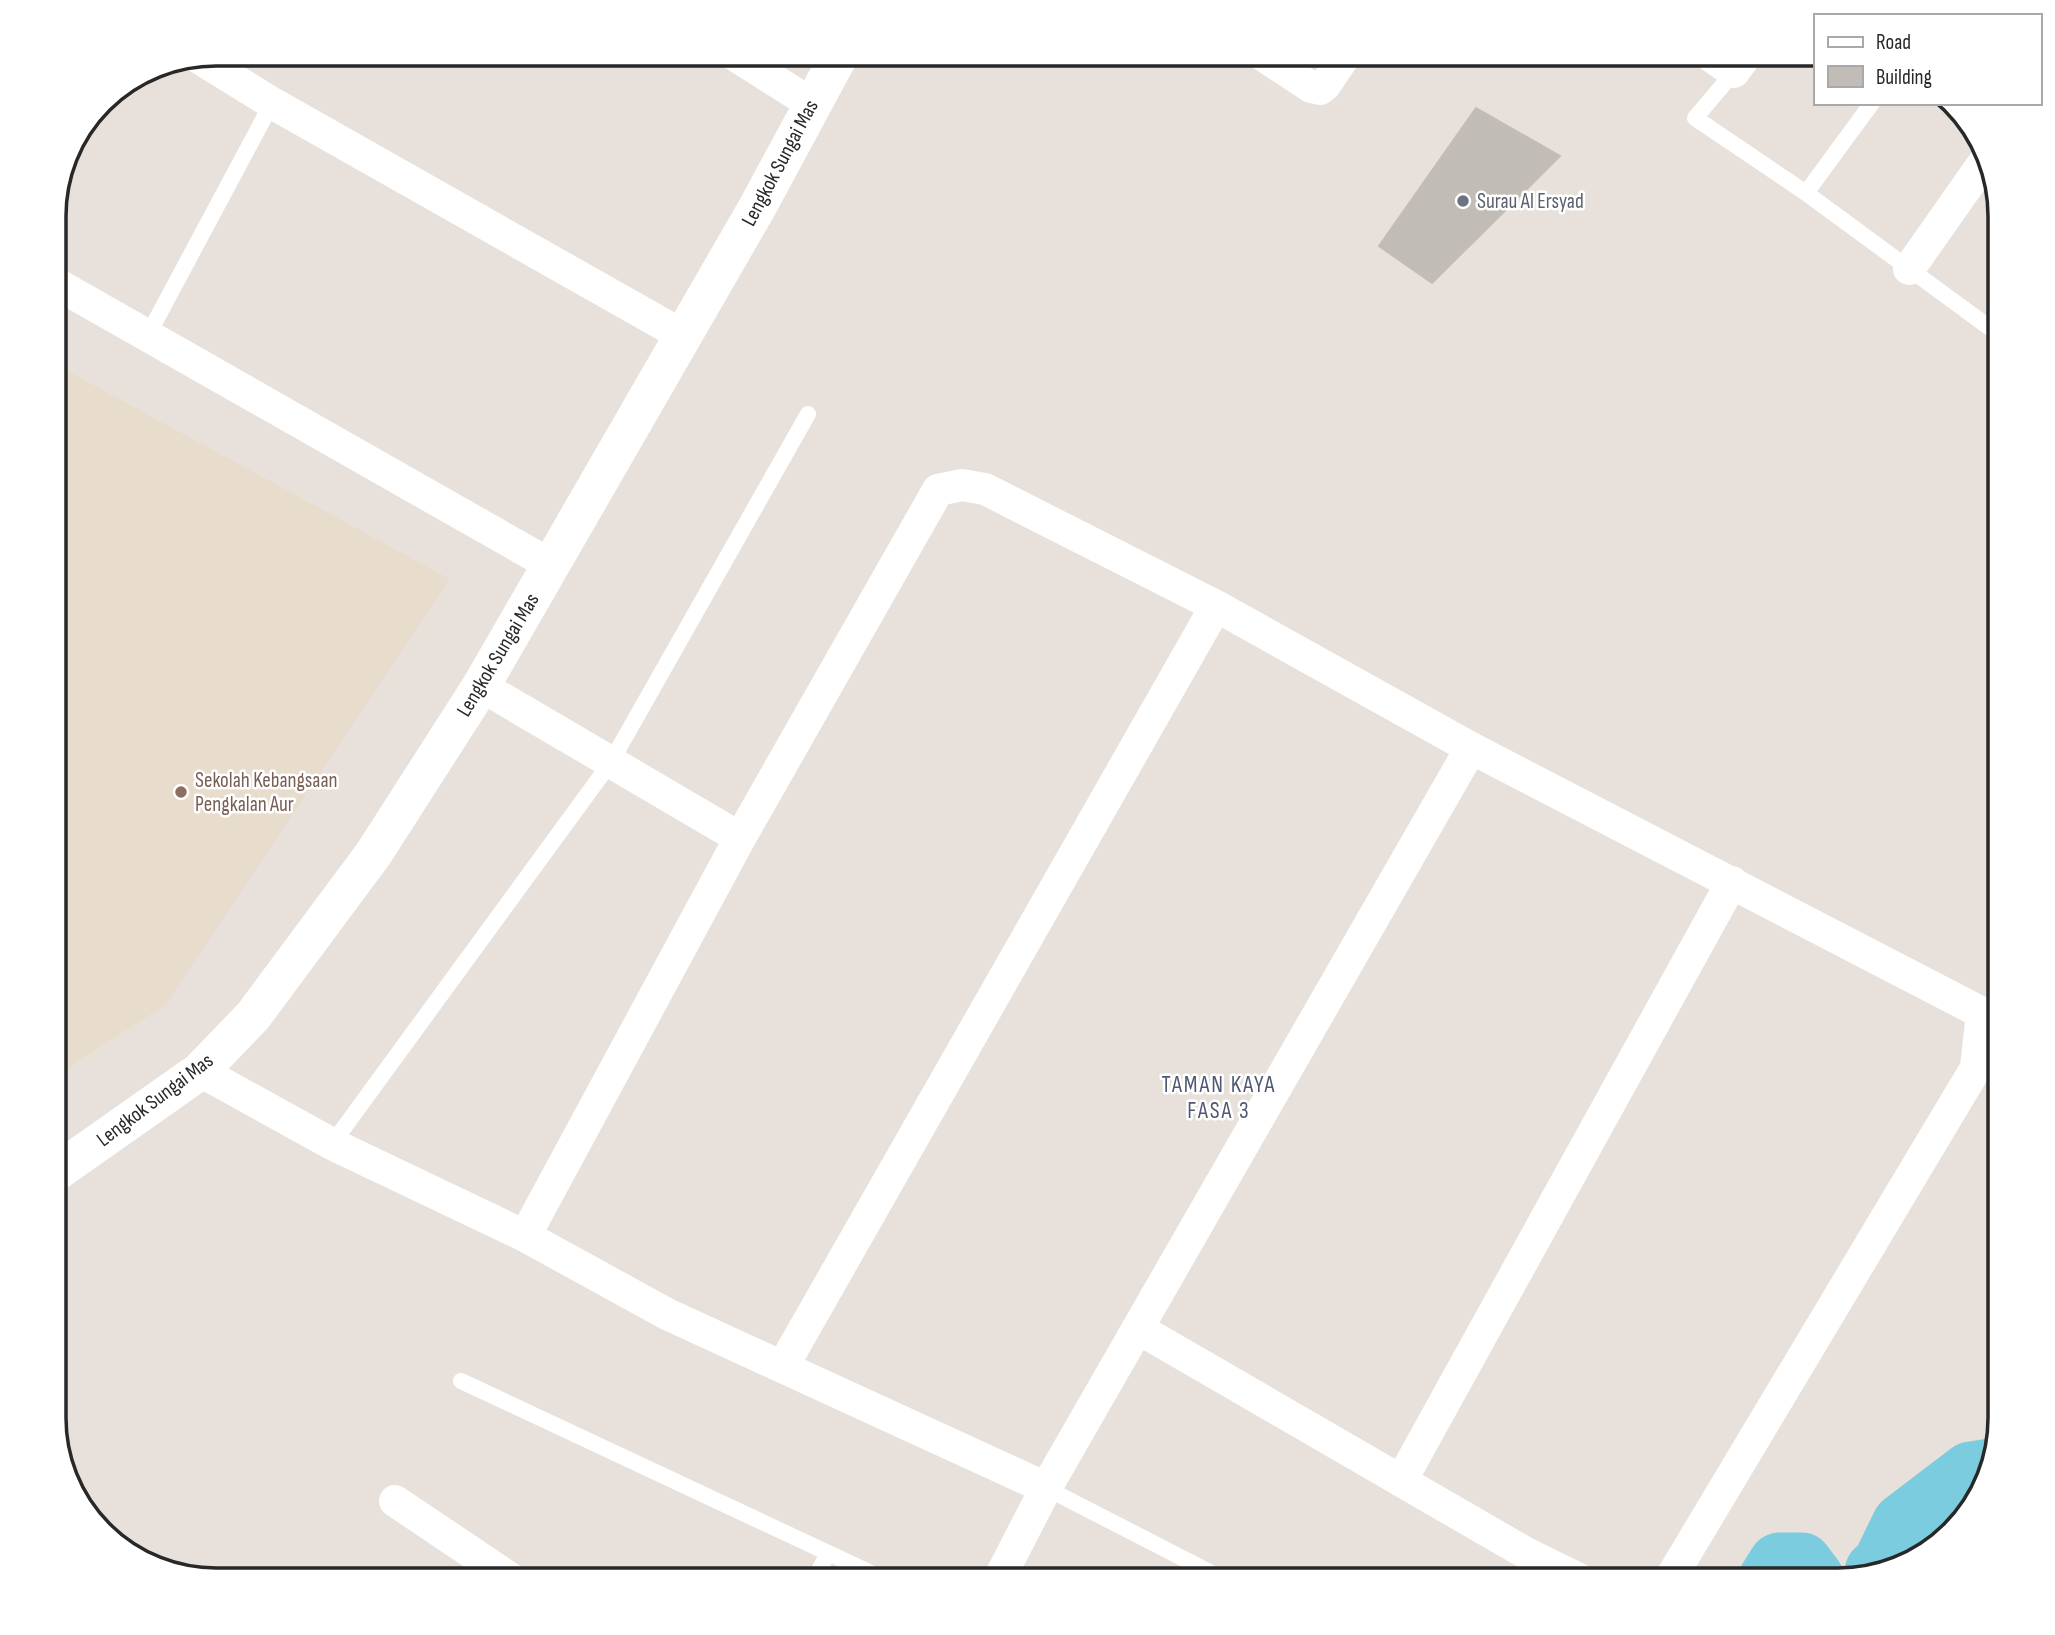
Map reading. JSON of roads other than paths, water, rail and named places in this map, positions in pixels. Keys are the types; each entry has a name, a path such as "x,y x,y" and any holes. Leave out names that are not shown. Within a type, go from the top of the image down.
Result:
{"street":[{"path":"1280,66 1311,87 1320,89 1338,66"},
{"path":"217,67 272,103 682,335"},
{"path":"753,67 812,104"},
{"name":"Lengkok Sungai Mas","path":"67,1164 200,1072 253,1016 358,875 481,686 758,206 833,67"},
{"path":"1909,270 1981,167"},
{"path":"67,290 551,565"},
{"path":"525,1236 740,838 938,490 962,485 985,489 1216,606 1471,748 1732,882 1988,1001"},
{"path":"783,1366 1216,606"},
{"path":"481,686 740,838"},
{"path":"1006,1568 1046,1488 1471,748"},
{"path":"1401,1481 1732,882"},
{"path":"1677,1568 1976,1068 1988,1015"},
{"path":"200,1072 332,1144 525,1236 667,1314 1046,1488"},
{"path":"1139,1329 1524,1552 1557,1568"},
{"path":"395,1501 495,1568"}],"lane":[{"path":"1738,66 1695,118 1806,193 1909,270 1988,322"},
{"path":"148,335 272,103"},
{"path":"1806,193 1871,105"},
{"path":"332,1144 611,762 808,414"},
{"path":"461,1381 859,1568"},
{"path":"1046,1488 1202,1568"},
{"path":"820,1568 828,1554"}],"waterway":[{"path":"1886,1561 1904,1525 1971,1474 1978,1473"},
{"path":"1778,1568 1780,1565 1801,1565 1803,1568"}],"place":[{"name":"Surau Al Ersyad","path":"1463,201"},
{"name":"Sekolah Kebangsaan Pengkalan Aur","path":"181,792"}],"district":[{"name":"TAMAN KAYA FASA 3","path":"1219,1098"}]}
